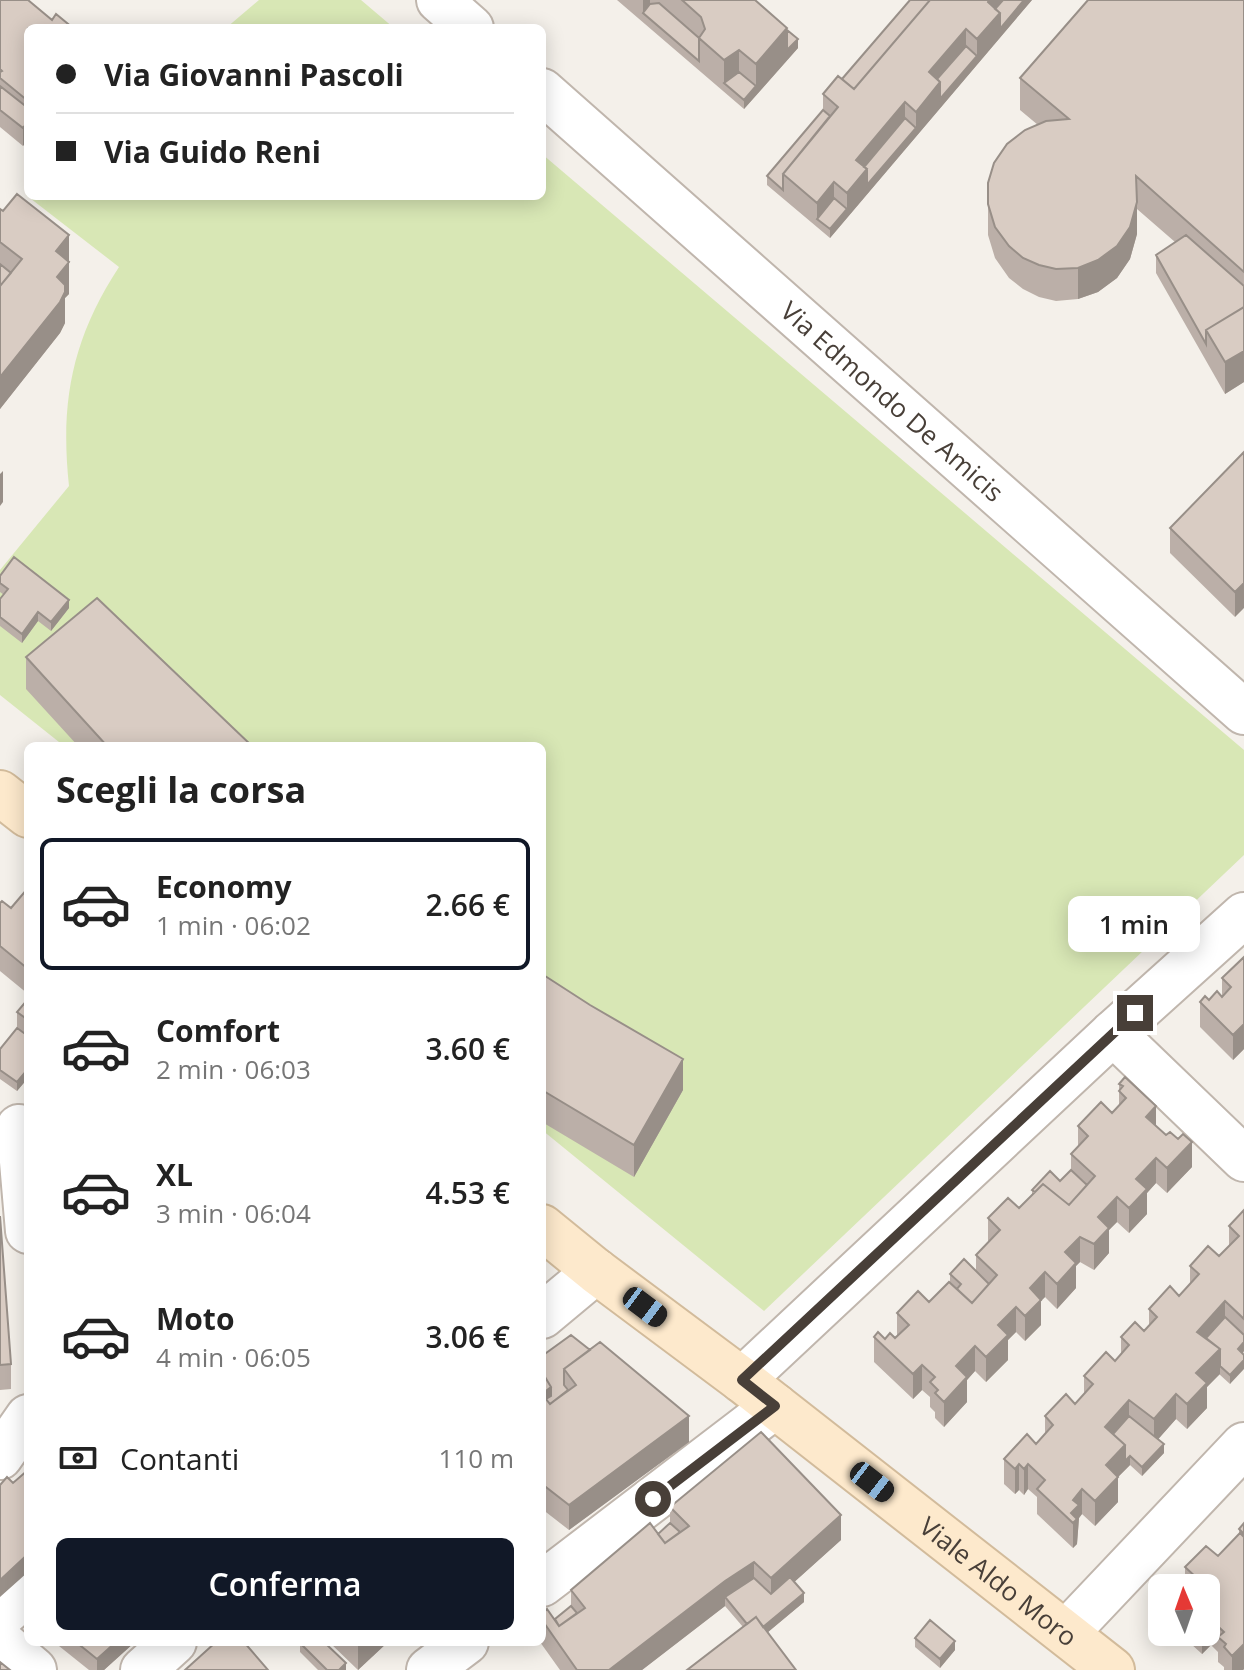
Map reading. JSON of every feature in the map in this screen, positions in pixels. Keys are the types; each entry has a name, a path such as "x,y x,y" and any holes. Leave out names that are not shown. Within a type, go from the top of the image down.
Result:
{"main road":[{"path":"0,793 24,812"},
{"name":"Viale Aldo Moro","path":"546,1230 1112,1670"}],"street":[{"path":"439,0 466,24"},
{"name":"Via Edmondo De Amicis","path":"546,95 1244,712"},
{"path":"547,1573 758,1393 1113,1033 1244,915"},
{"path":"1113,1033 1244,1159"},
{"path":"16,1125 24,1196"},
{"path":"546,1313 596,1271"},
{"path":"0,1457 24,1423"},
{"path":"1066,1633 1244,1445"},
{"path":"0,1617 24,1596"},
{"path":"0,1641 34,1670"},
{"path":"143,1670 170,1646"},
{"path":"429,1670 461,1646"}],"green space":[{"path":"259,0 361,0 389,24 231,24"},
{"path":"546,157 1244,750 1244,855 764,1311 546,1133 546,742 59,742 0,695 0,570 69,486 66,426 73,372 90,320 119,267 32,200 546,200"}],"building":[{"path":"0,0 28,0 52,20 56,14 68,24 24,24 24,98 0,78"},
{"path":"682,0 755,0 787,28 756,64 739,50 724,60 699,38 705,29 701,17"},
{"path":"910,0 930,0 854,89 842,79"},
{"path":"930,0 989,0 1000,13 977,39 966,29 929,72 940,82 916,112 905,102 856,160 867,169 847,193 834,182 817,203 783,174 838,107 823,94 838,76 854,89"},
{"path":"1003,0 1024,0 1000,29 1000,13 995,9"},
{"path":"1088,0 1244,0 1244,272 1136,176 1137,202 1130,227 1117,246 1098,260 1078,268 1056,269 1023,258 995,227 988,204 988,183 994,163 1007,144 1025,130 1046,121 1069,119 1020,78"},
{"path":"659,3 699,38 699,61 643,13 650,4"},
{"path":"787,30 798,39 787,50"},
{"path":"966,46 977,56 940,99 940,82 937,79"},
{"path":"739,72 756,86 744,100 724,83"},
{"path":"0,86 24,105 24,127 23,128 0,110"},
{"path":"823,110 830,116 783,174 783,190 767,176"},
{"path":"905,118 916,128 867,185 867,169 864,167"},
{"path":"17,194 69,235 56,251 69,262 57,277 65,285 60,302 0,377 0,286 22,259 0,242 0,209 3,211"},
{"path":"834,198 847,209 830,229 817,219"},
{"path":"1186,235 1244,286 1244,307 1206,330 1206,344 1156,255"},
{"path":"0,264 11,273 0,286"},
{"path":"1244,307 1244,351 1225,362 1206,330"},
{"path":"1244,452 1244,583 1235,592 1170,528"},
{"path":"14,557 69,600 51,622 38,612 22,634 0,617 0,599 8,589 0,583 0,576"},
{"path":"97,598 248,742 103,742 26,657"},
{"path":"24,893 24,966 0,946 0,903 2,901 11,908"},
{"path":"1244,957 1244,1024 1233,1035 1200,1002 1205,996 1209,1000 1217,991 1222,997 1231,987 1222,978"},
{"path":"546,977 683,1059 634,1145 546,1092"},
{"path":"24,1004 24,1017 17,1012"},
{"path":"17,1028 24,1033 24,1074 17,1082 0,1070 0,1049"},
{"path":"1125,1077 1156,1106 1146,1117 1166,1135 1170,1132 1178,1139 1183,1134 1192,1142 1167,1168 1156,1158 1136,1179 1147,1189 1129,1208 1117,1197 1098,1217 1109,1228 1094,1244 1080,1237 1065,1252 1076,1263 1057,1284 1045,1272 1030,1288 1041,1300 1025,1316 1016,1307 998,1325 1008,1335 986,1357 975,1346 956,1366 967,1377 944,1402 930,1382 935,1377 922,1365 913,1374 874,1337 878,1332 885,1339 890,1333 895,1338 909,1325 897,1313 918,1291 929,1302 949,1282 972,1303 997,1275 976,1255 1000,1230 988,1218 1008,1198 1019,1208 1043,1184 1069,1205 1095,1176 1071,1154 1088,1136 1078,1126 1101,1102 1112,1113 1126,1098 1119,1091 1123,1086 1119,1084"},
{"path":"1071,1170 1087,1185 1069,1205 1043,1184 1035,1192 1032,1190 1050,1171 1060,1181"},
{"path":"1244,1210 1244,1319 1225,1301 1197,1332 1220,1349 1196,1373 1207,1383 1187,1404 1176,1394 1154,1419 1129,1400 1105,1427 1125,1445 1106,1465 1118,1477 1095,1501 1082,1489 1073,1500 1079,1505 1071,1513 1077,1519 1073,1523 1037,1489 1045,1480 1028,1464 1024,1469 1019,1464 1015,1469 1004,1459 1027,1434 1036,1444 1053,1425 1045,1416 1066,1394 1075,1404 1093,1384 1084,1376 1106,1352 1115,1361 1129,1345 1121,1337 1135,1322 1144,1331 1157,1317 1149,1309 1170,1286 1179,1296 1199,1274 1190,1266 1208,1246 1219,1256 1239,1236 1229,1226"},
{"path":"0,1216 11,1364 0,1365"},
{"path":"964,1259 989,1284 972,1303 957,1289 961,1284 950,1274"},
{"path":"1225,1317 1244,1335 1244,1342 1238,1349 1244,1360 1230,1375 1220,1366 1220,1349 1206,1338"},
{"path":"571,1335 590,1350 564,1369 564,1385 568,1390 550,1404 546,1399 551,1396 551,1387 546,1379 546,1353"},
{"path":"600,1342 689,1416 569,1505 546,1487 546,1399 550,1404 576,1385 564,1369"},
{"path":"1129,1416 1164,1444 1142,1467 1130,1456 1125,1461 1125,1445 1113,1434"},
{"path":"761,1432 841,1515 771,1578 754,1562 609,1670 577,1670 546,1626 546,1610 559,1626 585,1608 571,1590 650,1523 665,1543 689,1526 670,1507"},
{"path":"24,1473 24,1558 0,1580 0,1485 7,1477 13,1483"},
{"path":"670,1523 680,1532 665,1543 658,1534"},
{"path":"1240,1533 1244,1537 1244,1644 1232,1656 1220,1639 1224,1632 1220,1628 1220,1574 1193,1574 1185,1567 1206,1546 1218,1556"},
{"path":"790,1577 804,1593 763,1627 756,1617 747,1624 725,1597 754,1578 771,1594"},
{"path":"571,1606 577,1613 559,1626 555,1619"},
{"path":"756,1617 796,1670 687,1670"},
{"path":"930,1620 955,1641 940,1659 915,1638"},
{"path":"81,1646 112,1646 97,1659"},
{"path":"212,1646 247,1646 268,1670 185,1670"},
{"path":"303,1646 328,1646 346,1663 339,1670 327,1670"}],"route":[{"path":"653,1499 775,1406 742,1380 1135,1013"}]}
